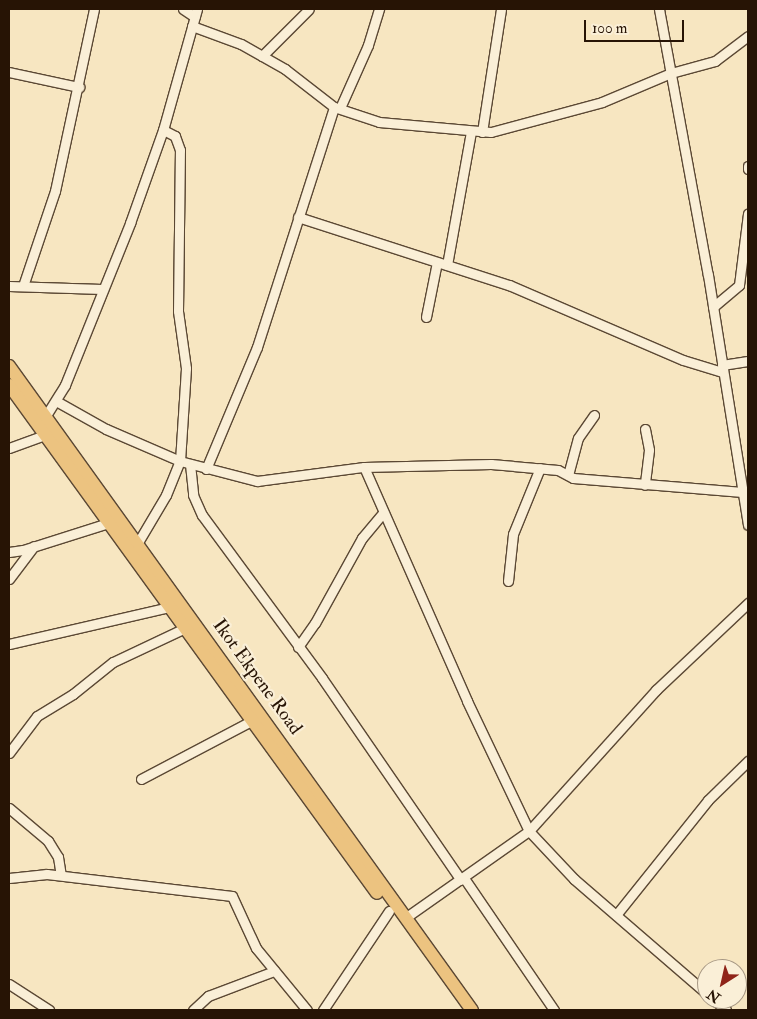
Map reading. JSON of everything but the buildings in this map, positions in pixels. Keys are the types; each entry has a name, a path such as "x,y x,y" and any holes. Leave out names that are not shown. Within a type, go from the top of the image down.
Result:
{"highway":[{"name":"Ikot Ekpene Road","path":"9,366 472,1010"},
{"name":"Ikot Ekpene Road","path":"9,385 462,1010"}],"street":[{"path":"23,286 55,191 79,87 94,9"},
{"path":"183,9 285,68 337,108 379,122 482,132 500,132 602,102 670,73 715,61 748,36"},
{"path":"262,56 309,9"},
{"path":"206,469 256,347 298,217 337,108 368,44 379,9"},
{"path":"482,132 501,9"},
{"path":"659,9 713,307 748,525"},
{"path":"45,417 56,401 102,289 163,130 195,17"},
{"path":"9,72 79,87"},
{"path":"137,544 166,495 180,461 186,368 178,311 180,150 175,136 163,130"},
{"path":"447,266 471,131"},
{"path":"713,307 739,285 748,214"},
{"path":"298,217 509,285 683,360 722,369 748,361"},
{"path":"426,317 437,262"},
{"path":"9,286 102,289"},
{"path":"56,401 106,429 180,461 237,478 267,482 364,467 454,464 558,470 568,476 745,498"},
{"path":"568,476 578,438 594,415"},
{"path":"645,430 649,450 646,485"},
{"path":"9,448 45,435"},
{"path":"190,464 193,495 202,515 298,647 554,1010"},
{"path":"364,467 383,513 529,831 568,874 697,985"},
{"path":"508,582 510,552 517,520 540,468"},
{"path":"298,647 315,623 358,546 383,513"},
{"path":"9,552 34,546 108,522"},
{"path":"9,579 34,546"},
{"path":"405,918 529,831 656,690 748,603"},
{"path":"9,644 169,607"},
{"path":"9,753 37,716 73,694 113,662 185,628"},
{"path":"141,779 251,721"},
{"path":"616,915 708,800 748,761"},
{"path":"9,808 48,841 58,857 61,875"},
{"path":"9,878 30,874 61,875 232,896 256,948 306,1010"},
{"path":"323,1010 389,910"},
{"path":"192,1010 208,996 274,971"},
{"path":"9,984 49,1010"}]}
